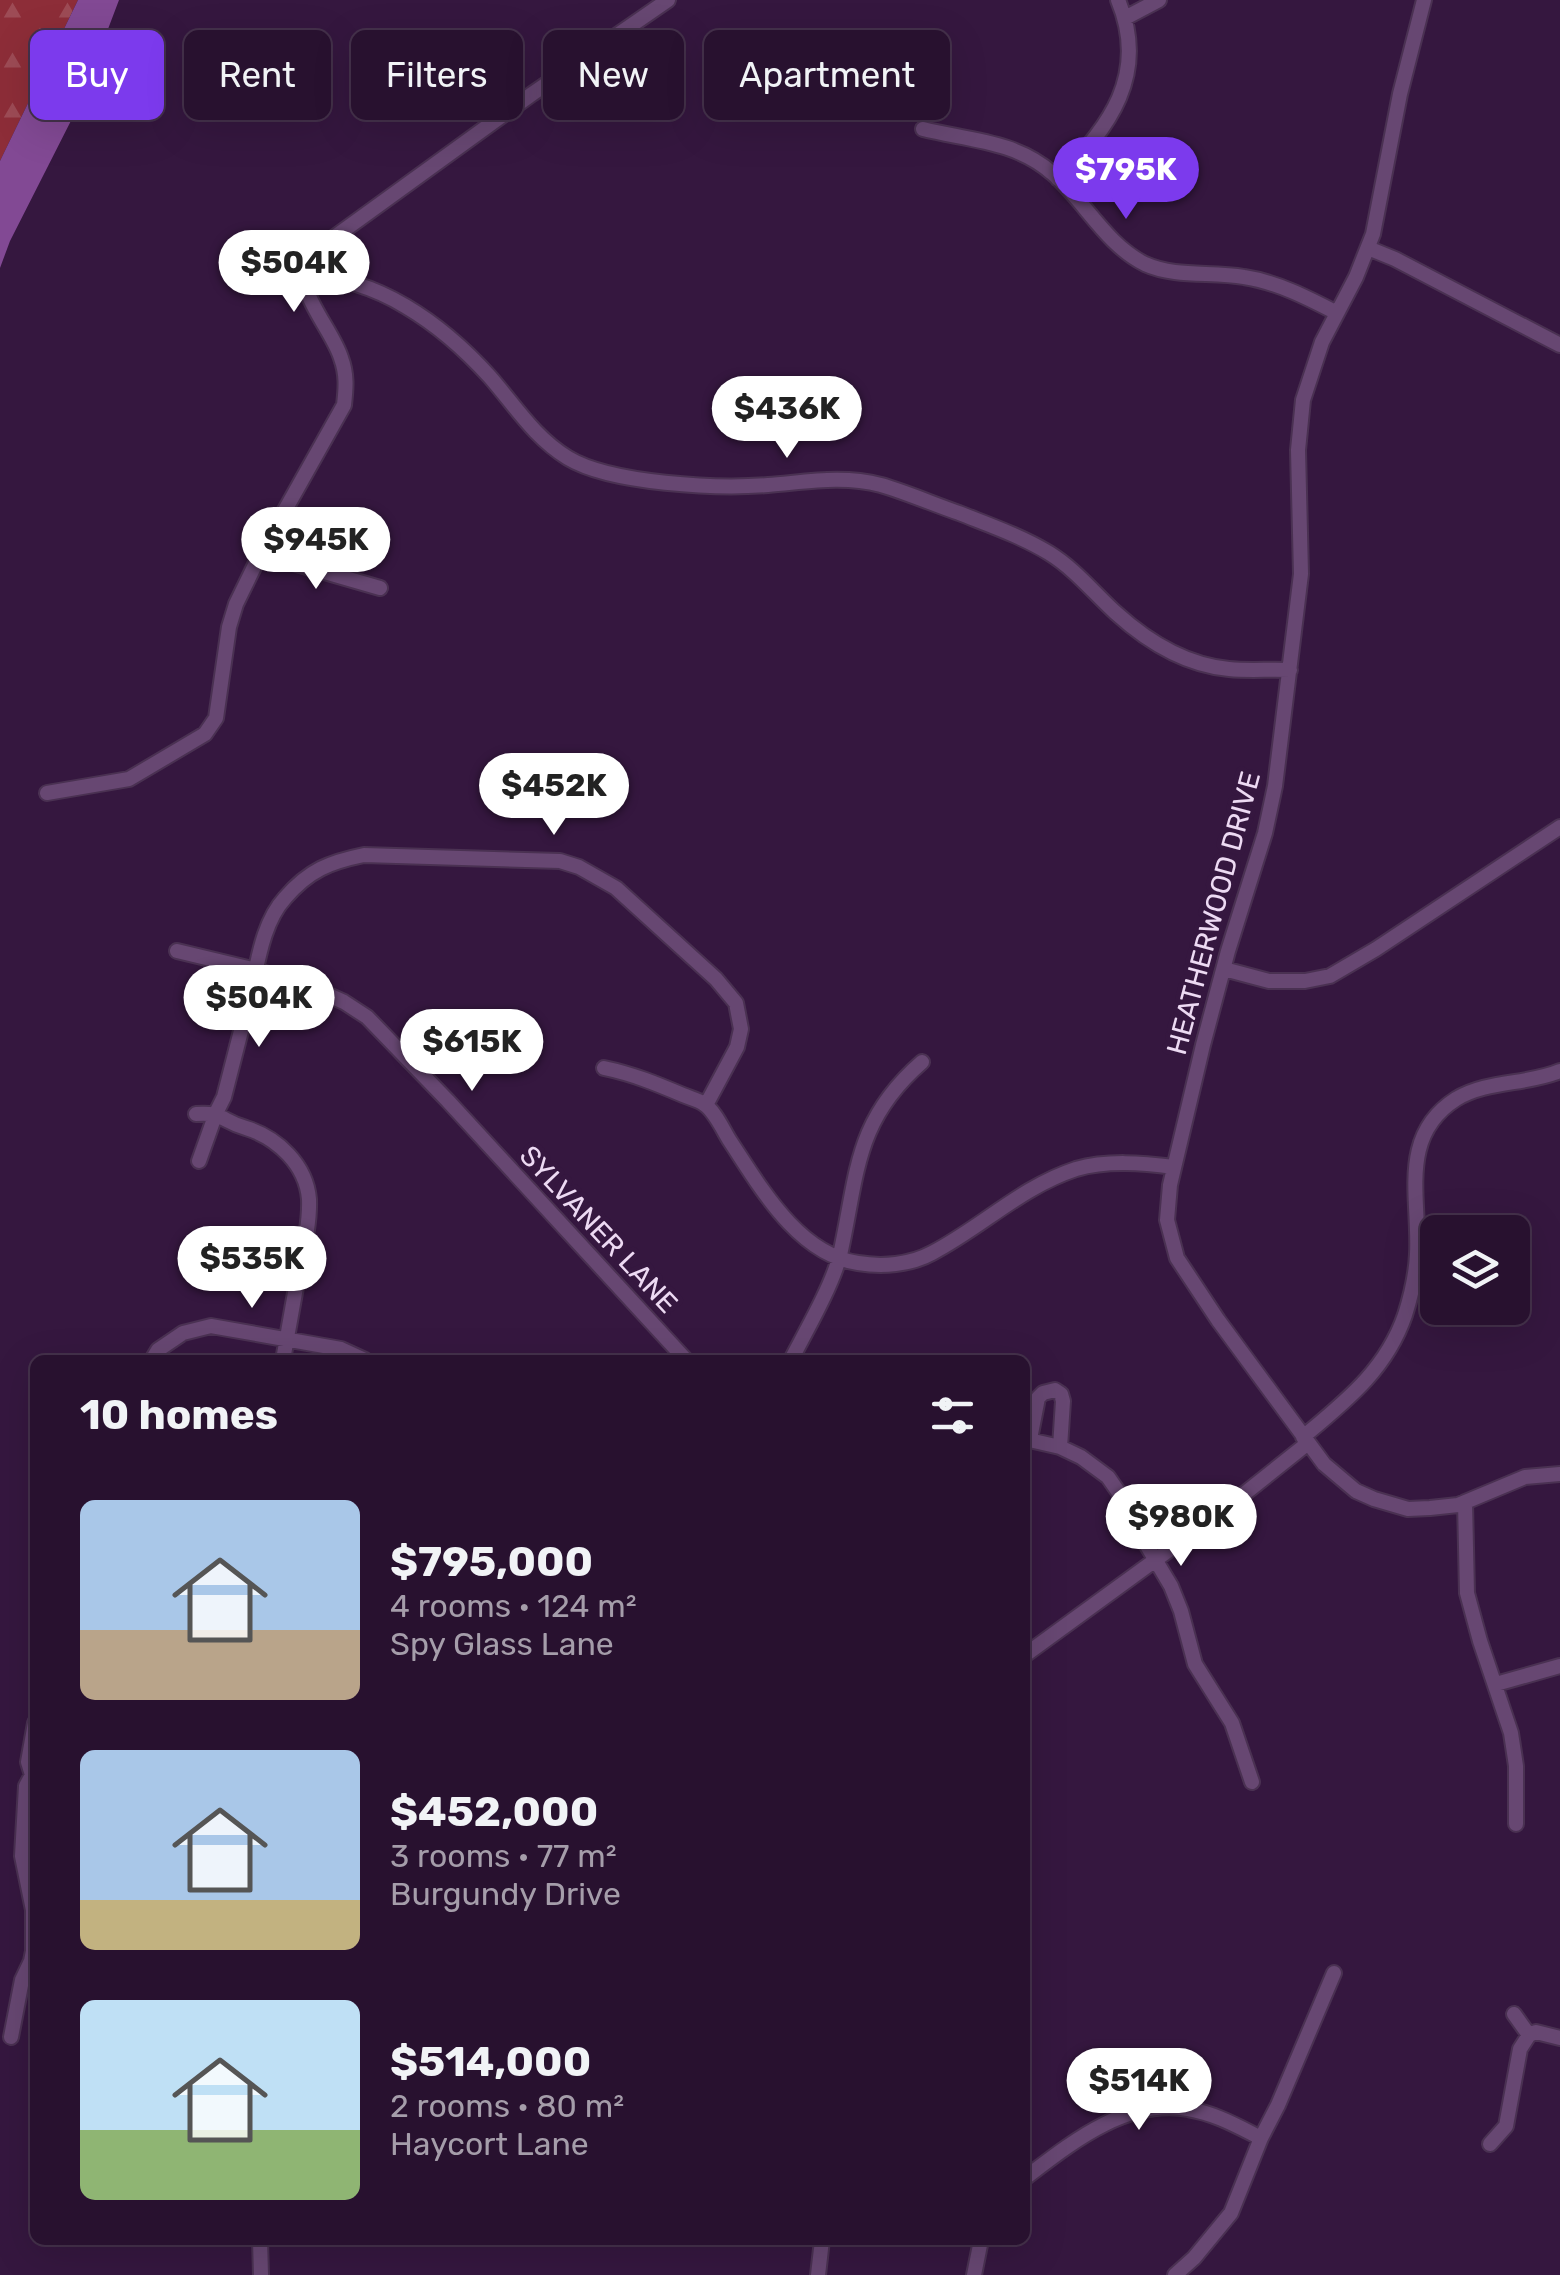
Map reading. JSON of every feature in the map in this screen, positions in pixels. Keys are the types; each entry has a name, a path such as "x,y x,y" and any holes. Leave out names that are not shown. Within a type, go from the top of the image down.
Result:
{"street":[{"path":"47,793 129,779 205,734 216,718 236,604 255,565 270,551 276,528 344,405 347,383 342,358 302,277 304,262 314,250 668,0"},
{"path":"1058,179 1100,129 1123,92 1130,44 1118,0"},
{"path":"1125,18 1159,0"},
{"name":"HEATHERWOOD DRIVE","path":"1424,0 1368,248 1315,361 1300,418 1301,574 1277,771 1174,1167 1168,1228 1179,1262 1208,1306 1324,1464 1356,1491 1408,1509 1444,1507 1525,1477 1560,1474"},
{"path":"923,129 1012,148 1038,162 1116,244 1144,263 1172,272 1261,280 1337,313"},
{"path":"1368,248 1560,345"},
{"path":"302,277 344,280 419,315 478,365 543,441 585,467 628,478 709,485 765,486 835,478 877,484 997,528 1048,552 1117,614 1155,644 1175,654 1233,670 1290,670"},
{"path":"270,551 290,562 380,588"},
{"path":"1224,969 1279,982 1306,982 1330,976 1560,827"},
{"path":"200,1161 224,1097 266,934 278,906 318,869 364,854 560,860 616,888 716,979 736,1004 741,1029 737,1048 706,1105"},
{"name":"SYLVANER LANE","path":"178,951 256,970 315,990 367,1017 681,1355"},
{"path":"794,1355 839,1259 847,1210 874,1119 890,1095 922,1062"},
{"path":"604,1068 632,1074 706,1105 792,1228 839,1259 878,1265 930,1255 1039,1184 1079,1168 1140,1164 1174,1167"},
{"path":"1030,1651 1267,1478 1367,1381 1405,1314 1417,1258 1416,1157 1428,1127 1452,1102 1472,1092 1560,1072"},
{"path":"196,1114 216,1112 233,1124 257,1132 284,1149 300,1170 309,1198 284,1355"},
{"path":"155,1355 183,1333 212,1326 341,1349 354,1355"},
{"path":"1030,1428 1038,1398 1054,1390 1063,1398 1060,1447"},
{"path":"1030,1440 1081,1457 1108,1478 1126,1503 1177,1598 1195,1664 1232,1723 1252,1782"},
{"path":"1465,1502 1468,1594 1514,1749 1516,1824"},
{"path":"1496,1684 1560,1666"},
{"path":"30,1780 26,1786 22,1856 30,1895"},
{"path":"11,2037 22,1980 30,1963"},
{"path":"1175,2275 1231,2213 1334,1973"},
{"path":"1514,2014 1529,2035"},
{"path":"1490,2144 1506,2126 1520,2049 1529,2035 1536,2032 1560,2038"},
{"path":"1030,2175 1103,2124 1142,2110 1188,2109 1214,2116 1261,2138"},
{"path":"260,2245 261,2275"},
{"path":"818,2275 821,2245"},
{"path":"974,2275 979,2245"}],"green space":[{"path":"0,0 78,0 63,30 30,30 30,99 0,161"}],"shaded area":[{"path":"78,0 119,0 108,30 63,30"},
{"path":"30,99 30,120 71,120 0,268 0,161"}]}
